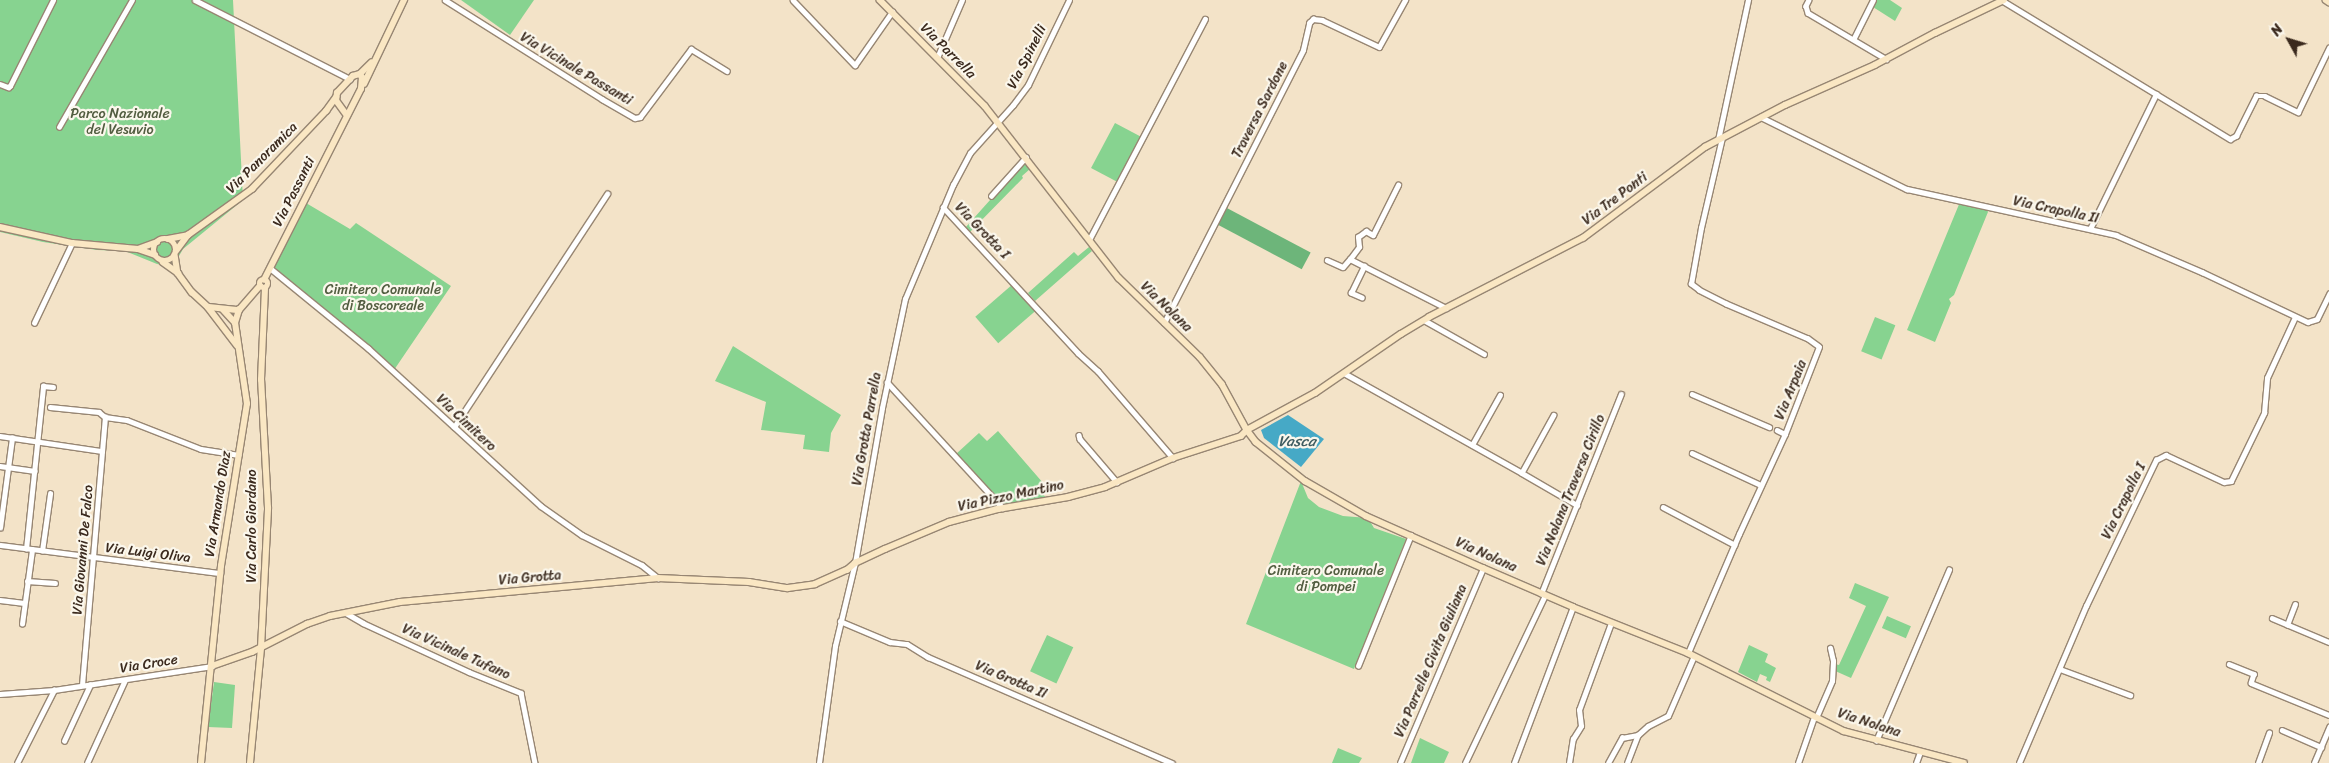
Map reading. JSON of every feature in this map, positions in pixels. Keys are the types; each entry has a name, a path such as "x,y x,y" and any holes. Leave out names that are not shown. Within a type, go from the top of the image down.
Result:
{"street":[{"path":"0,84 10,86 53,0"},
{"path":"59,127 132,0"},
{"path":"195,0 350,79"},
{"name":"Via Passanti","path":"263,287 268,284 264,280 362,90 374,59 404,0"},
{"name":"Via Vicinale Passanti","path":"445,0 635,118 640,117 691,49 694,49 727,71"},
{"path":"793,0 855,65 892,12"},
{"name":"Via Parrella","path":"880,0 998,120"},
{"path":"937,58 962,0"},
{"name":"Via Spinelli","path":"998,120 1019,98 1033,76 1069,0"},
{"name":"Traversa Sardone","path":"1164,322 1303,50 1309,23 1313,19 1322,20 1379,47 1405,0"},
{"path":"1720,139 1748,0"},
{"path":"1809,0 1806,6 1808,13 1854,38 1886,59"},
{"path":"1854,38 1873,0"},
{"path":"2004,0 2156,94 2234,139 2256,96 2265,96 2295,112 2300,110 2329,48"},
{"name":"Via Tre Ponti","path":"1247,430 1315,394 1424,320 1583,238 1705,147 1761,117 1886,59 2004,0"},
{"path":"1090,238 1205,19"},
{"name":"Via Passanti","path":"336,97 350,79 356,74 360,74 374,59"},
{"path":"360,74 362,90"},
{"path":"2090,229 2156,94"},
{"path":"336,97 347,116"},
{"name":"Via Panoramica","path":"138,248 188,235 233,205 252,190 326,111 336,97"},
{"name":"Via Passanti","path":"340,105 348,105 357,98"},
{"name":"Via Panoramica","path":"326,111 340,105"},
{"name":"Via Crapolla II","path":"1761,117 1906,189 2090,229 2126,239 2202,272 2295,317 2313,322 2329,294"},
{"name":"Via Nolana","path":"998,120 1119,278 1200,357 1222,384 1247,430 1256,442 1305,482 1366,516 1573,607 1691,655 1844,731 1964,763"},
{"name":"Via Grotta Parrella","path":"819,763 840,621 855,564 887,382 905,300 943,207 970,153 998,120"},
{"name":"Via Arpaia","path":"1608,763 1622,738 1638,735 1648,726 1668,716 1734,545 1785,434 1820,347 1808,339 1748,314 1699,290 1690,280 1720,139"},
{"path":"991,196 1026,157"},
{"path":"1327,260 1342,267 1359,247 1358,237 1366,231 1373,235 1398,185"},
{"path":"454,427 607,194"},
{"name":"Via Grotta I","path":"943,207 1005,271 1078,353 1098,370 1173,458"},
{"name":"Via Panoramica","path":"0,227 72,243 138,248 155,255 178,273"},
{"name":"Via Panoramica","path":"163,262 170,260 188,235"},
{"path":"168,239 174,244 178,273"},
{"path":"155,255 154,248 157,242"},
{"path":"34,324 72,243"},
{"path":"1350,259 1446,308"},
{"path":"1362,298 1351,293 1364,266"},
{"name":"Via Cimitero","path":"270,268 368,348 541,506 568,526 642,565 658,578"},
{"name":"Via Armando Diaz","path":"178,273 192,292 222,323 238,347"},
{"path":"235,323 239,310 263,287"},
{"name":"Via Carlo Giordano","path":"250,763 261,648 268,508 261,380 263,287"},
{"path":"208,307 223,310 239,310"},
{"path":"223,310 235,323"},
{"name":"Via Crapolla I","path":"2019,763 2086,606 2156,460 2166,455 2224,482 2231,482 2264,413 2267,378 2295,317"},
{"path":"1424,320 1484,354"},
{"path":"222,323 235,323"},
{"name":"Via Armando Diaz","path":"201,763 220,573 247,404 235,323"},
{"path":"1344,373 1577,505"},
{"path":"887,382 1003,508"},
{"path":"26,549 44,386 53,387"},
{"name":"Via Nolana Traversa Cirillo","path":"1466,763 1543,594 1621,394"},
{"path":"1692,394 1769,427"},
{"path":"1472,445 1500,395"},
{"path":"50,407 100,412 105,416 127,420 201,449 238,455"},
{"path":"1522,473 1554,415"},
{"name":"Via Giovanni De Falco","path":"82,685 105,416"},
{"name":"Via Pizzo Martino","path":"855,564 950,522 1003,508 1091,492 1173,458 1241,436 1247,430"},
{"path":"1778,430 1785,434"},
{"path":"1079,435 1080,439 1118,482"},
{"path":"0,436 102,452"},
{"path":"0,528 12,438"},
{"path":"1692,453 1761,485"},
{"path":"0,466 35,471"},
{"path":"42,551 50,494"},
{"path":"1663,507 1734,545"},
{"path":"1358,666 1411,535"},
{"name":"Via Luigi Oliva","path":"0,545 220,573"},
{"path":"22,624 32,550"},
{"name":"Via Grotta","path":"212,666 261,648 307,624 330,616 416,601 658,578 720,580 797,588 815,584 847,570 855,564"},
{"name":"Via Parrelle Civita Giuliana","path":"1400,763 1483,568"},
{"path":"1876,741 1949,570"},
{"path":"27,581 56,583"},
{"path":"0,600 24,603"},
{"path":"2287,625 2295,604"},
{"path":"1514,763 1573,607"},
{"name":"Via Vicinale Tufano","path":"346,613 363,623 469,672 521,693 535,763"},
{"path":"2272,618 2328,641 2329,635"},
{"name":"Via Grotta II","path":"840,621 890,642 908,644 928,657 1172,763"},
{"path":"1569,763 1573,739 1582,726 1579,710 1611,623"},
{"path":"1798,763 1815,717 1832,681 1833,661 1830,648"},
{"path":"2229,664 2254,674 2251,683 2329,715"},
{"name":"Via Croce","path":"0,694 54,690 212,666"},
{"path":"2060,669 2130,695"},
{"path":"87,763 125,680"},
{"path":"64,740 90,685"},
{"path":"17,763 54,690"},
{"path":"2314,763 2329,727"},
{"path":"2282,730 2321,747"},
{"path":"2258,763 2269,733"},
{"path":"1627,763 1638,735"},
{"path":"1916,763 1920,752"}],"green space":[{"name":"Parco Nazionale del Vesuvio","path":"0,0 233,0 243,200 183,249 175,263 169,266 157,264 125,251 97,250 43,242 0,232"},
{"path":"461,0 534,0 510,35"},
{"path":"1876,0 1890,0 1902,8 1895,21 1873,7"},
{"path":"1115,123 1141,137 1118,182 1091,168"},
{"path":"1024,162 1030,169 1022,176 1023,178 970,232 965,228"},
{"path":"1960,202 1987,209 1988,212 1954,295 1949,299 1951,303 1935,342 1907,330"},
{"name":"Cimitero Comunale di Boscoreale","path":"306,203 350,229 356,223 451,286 394,370 273,268"},
{"path":"1225,207 1311,253 1302,269 1216,224"},
{"path":"1089,247 1092,251 1035,301 1028,293 1074,252 1078,256"},
{"path":"1013,284 1036,310 998,343 975,317"},
{"path":"1875,317 1895,325 1882,360 1861,351"},
{"path":"733,346 841,415 831,433 829,452 803,449 805,435 761,430 766,402 715,381"},
{"path":"998,431 1050,491 1043,494 1046,498 1003,505 956,454 979,433 987,441"},
{"name":"Cimitero Comunale di Pompei","path":"1301,481 1308,498 1319,507 1343,516 1368,518 1374,528 1406,539 1354,669 1246,624"},
{"path":"1855,583 1889,597 1851,678 1833,670 1835,664 1839,665 1866,606 1849,598"},
{"path":"1887,616 1911,626 1906,638 1882,628"},
{"path":"1047,635 1073,647 1056,684 1030,671"},
{"path":"1749,645 1768,654 1765,662 1776,668 1770,682 1766,680 1767,677 1760,674 1757,682 1738,672"},
{"path":"214,682 235,685 232,728 208,727"},
{"path":"1420,738 1449,752 1444,763 1411,763"},
{"path":"1338,748 1362,758 1359,763 1332,763"}],"water":[{"name":"Vasca","path":"1288,415 1324,439 1301,467 1264,438 1261,430"}]}
